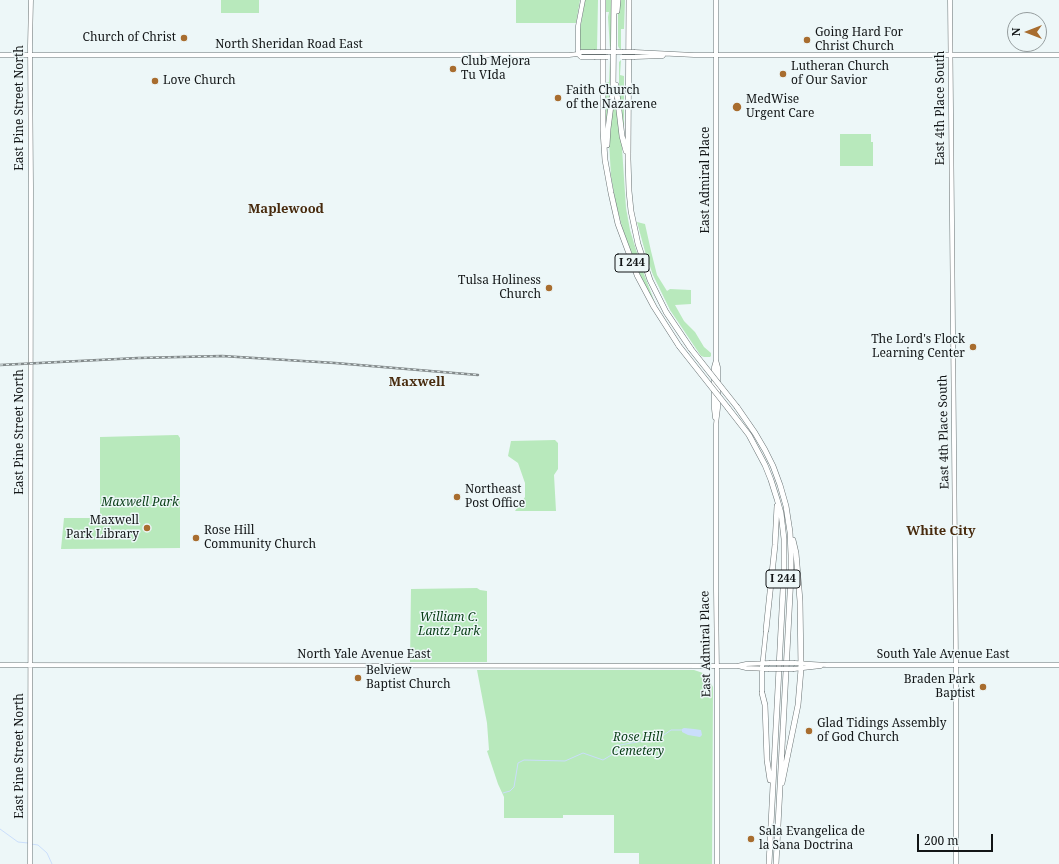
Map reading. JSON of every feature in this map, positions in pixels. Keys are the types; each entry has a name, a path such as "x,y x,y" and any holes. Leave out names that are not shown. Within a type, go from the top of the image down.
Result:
{"highway":[{"name":"I 244","path":"603,0 603,131 607,170 618,224 632,264 654,307 680,346 745,430 760,454 772,480 783,527 784,554 769,864"},
{"path":"607,170 607,136 617,54 614,0"},
{"path":"618,0 617,98 622,136 628,159"},
{"name":"I 244","path":"629,0 629,191 631,211 638,244 650,280 676,329 737,407 765,450 780,485 788,519 791,543 791,562 776,864"},
{"path":"766,630 775,545 777,499"},
{"path":"779,796 798,705 800,614 796,553 788,519"},
{"path":"762,693 765,705 767,760 772,791"}],"main road":[{"name":"East Pine Street North","path":"30,864 31,0"},
{"path":"578,54 578,30 583,0"},
{"name":"East Admiral Place","path":"716,0 716,360 718,367 718,408 716,424 717,864"},
{"name":"East 4th Place South","path":"950,0 956,665 956,864"},
{"name":"North Sheridan Road East","path":"0,55 578,54 581,52 608,57 617,54"},
{"name":"North Sheridan Road East","path":"594,54 606,52 635,55 648,52 670,55 1059,55"},
{"path":"762,693 762,668 766,630"},
{"name":"South Yale Avenue East","path":"728,666 763,663 799,665 1059,665"},
{"name":"North Yale Avenue East","path":"0,665 728,666"},
{"name":"South Yale Avenue East","path":"737,666 746,668 794,669 799,665"}],"green space":[{"path":"221,0 259,0 259,13 221,13"},
{"path":"516,0 580,0 576,23 516,23"},
{"path":"585,0 598,0 597,50 581,50 580,47 580,30"},
{"path":"606,0 612,0 610,49 609,12 606,12"},
{"path":"620,0 625,0 624,29 621,29 621,50 618,46 618,13"},
{"path":"610,60 612,82 607,129 606,82 609,82"},
{"path":"621,60 620,75 624,76 623,130 619,96 619,62"},
{"path":"614,92 621,133 626,208 630,230 641,266 655,303 640,275 623,230 616,204 611,176 609,141"},
{"path":"840,134 871,134 871,142 873,142 873,166 840,166"},
{"path":"637,222 645,224 657,275 667,291 670,289 691,290 691,304 675,305 684,321 695,332 704,347 711,353 710,357 701,356 670,310 653,275"},
{"name":"Maxwell Park","path":"178,435 180,438 180,548 61,549 64,518 100,518 100,437"},
{"path":"555,440 558,443 558,469 554,475 556,511 515,511 525,497 525,483 518,463 508,456 511,441"},
{"name":"William C. Lantz Park","path":"477,588 487,591 487,662 410,662 411,589"},
{"name":"Rose Hill Cemetery","path":"477,670 694,670 706,674 713,687 712,864 639,864 639,853 614,853 614,815 563,815 563,818 504,818 504,797 487,751 489,750 487,723"}],"water":[{"path":"682,729 701,730 702,735 700,737 688,735 682,732"}],"waterway":[{"path":"503,793 510,791 514,787 518,763 524,760 565,761 583,753 603,760 618,751 620,745 649,740 656,736 664,735 671,730 682,730"},
{"path":"0,829 18,842 28,843"},
{"path":"31,844 38,845 47,853 52,864"}],"railway":[{"path":"0,365 138,358 222,356 335,363 478,375"}],"place":[{"name":"Church of Christ","path":"184,38"},
{"name":"Going Hard For Christ Church","path":"807,40"},
{"name":"Club Mejora Tu VIda","path":"453,69"},
{"name":"Lutheran Church of Our Savior","path":"783,74"},
{"name":"Love Church","path":"155,81"},
{"name":"Faith Church of the Nazarene","path":"558,98"},
{"name":"MedWise Urgent Care","path":"737,107"},
{"name":"Tulsa Holiness Church","path":"549,288"},
{"name":"The Lord's Flock Learning Center","path":"973,347"},
{"name":"Northeast Post Office","path":"457,497"},
{"name":"Maxwell Park Library","path":"147,528"},
{"name":"Rose Hill Community Church","path":"196,538"},
{"name":"Belview Baptist Church","path":"358,678"},
{"name":"Braden Park Baptist","path":"983,687"},
{"name":"Glad Tidings Assembly of God Church","path":"809,731"},
{"name":"Sala Evangelica de la Sana Doctrina","path":"751,839"}],"district":[{"name":"Maplewood","path":"286,209"},
{"name":"Maxwell","path":"417,382"},
{"name":"White City","path":"941,531"}]}
